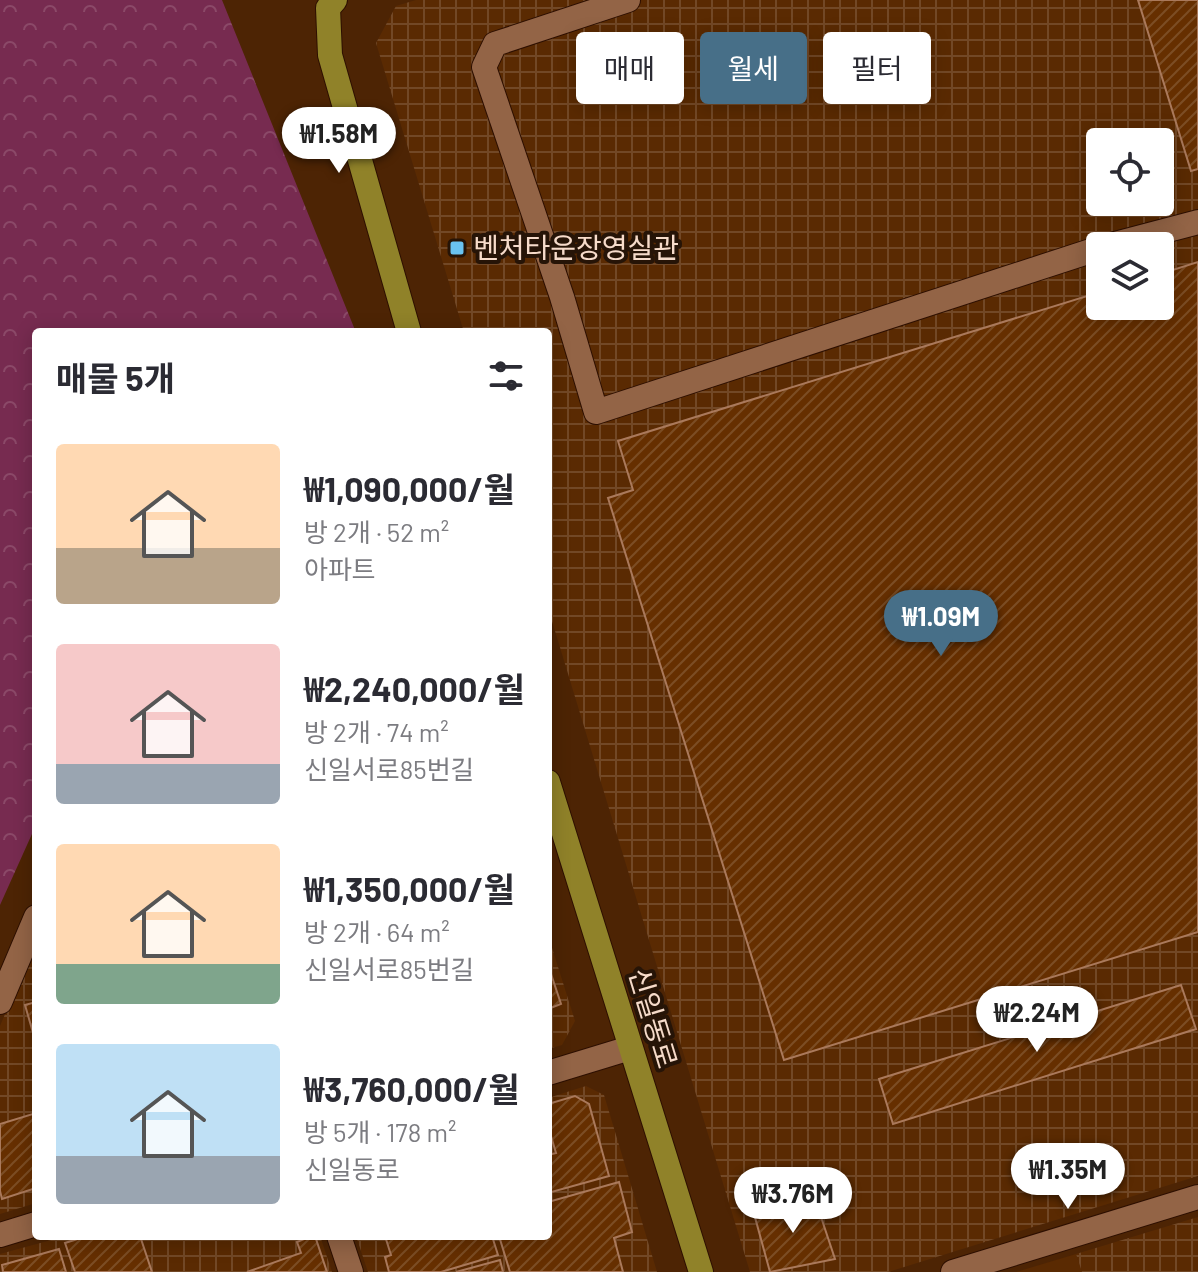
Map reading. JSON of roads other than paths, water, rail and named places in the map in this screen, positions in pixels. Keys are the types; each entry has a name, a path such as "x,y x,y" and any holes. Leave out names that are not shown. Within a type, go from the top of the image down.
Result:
{"main road":[{"path":"331,4 330,55 408,328"},
{"name":"신일동로","path":"552,795 701,1272"}],"street":[{"path":"628,0 495,44 484,67 562,297 596,412 1086,253"},
{"path":"1160,232 1198,222"},
{"path":"0,1002 32,926"},
{"path":"552,1072 630,1048"},
{"path":"953,1272 1198,1197"},
{"path":"0,1235 32,1225"},
{"path":"340,1240 351,1272"}],"place":[{"name":"벤처타운장영실관","path":"457,248"}]}
